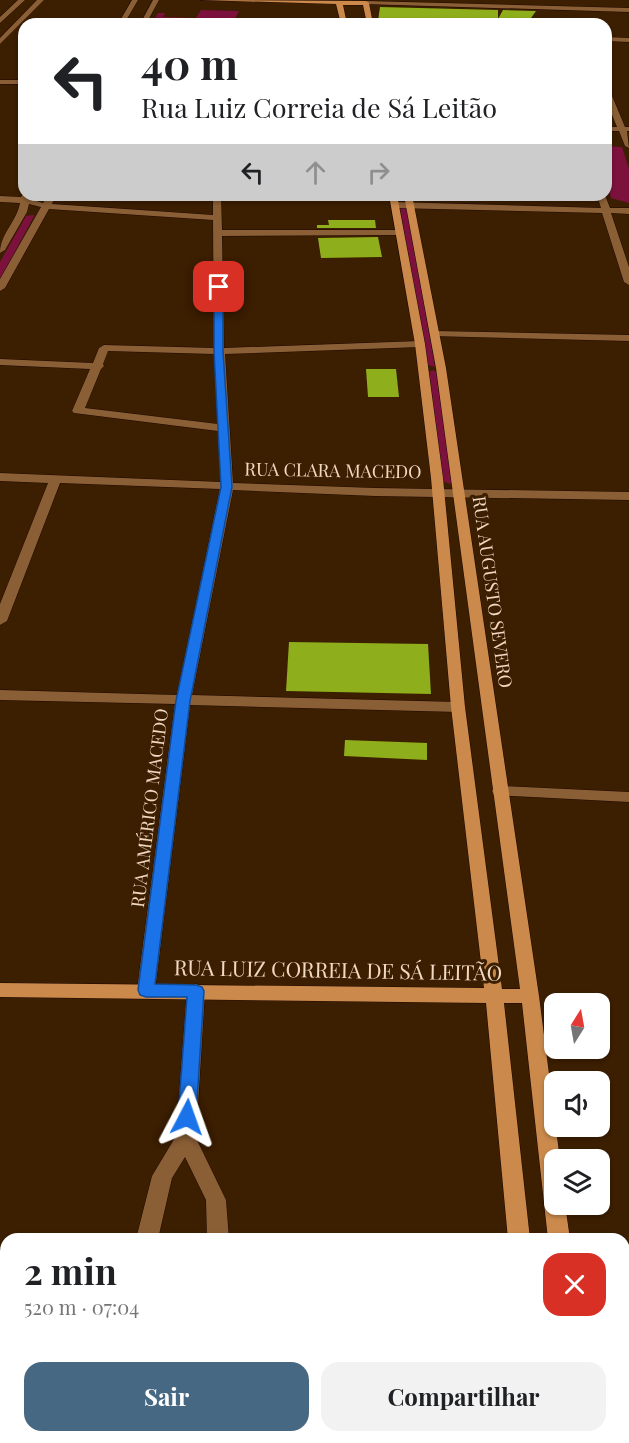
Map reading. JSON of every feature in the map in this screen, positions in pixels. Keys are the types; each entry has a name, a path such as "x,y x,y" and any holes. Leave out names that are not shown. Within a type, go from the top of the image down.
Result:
{"main road":[{"path":"203,0 366,3 369,18"},
{"path":"341,2 343,18"},
{"path":"394,201 424,369 439,491 458,707 494,996 518,1233"},
{"name":"RUA AUGUSTO SEVERO","path":"409,201 441,368 530,996 558,1233"},
{"path":"424,369 441,368"},
{"name":"RUA LUIZ CORREIA DE SÁ LEITÃO","path":"0,990 530,996"}],"street":[{"path":"0,21 22,0"},
{"path":"23,18 41,0"},
{"path":"124,18 135,0"},
{"path":"146,18 156,0"},
{"path":"366,3 415,2 479,5 493,3 628,10"},
{"path":"0,21 18,22"},
{"path":"0,42 18,23"},
{"path":"612,39 629,40"},
{"path":"612,46 629,47"},
{"path":"0,82 18,82"},
{"path":"612,103 626,129 629,146"},
{"path":"0,199 18,198"},
{"path":"0,250 22,212 26,201"},
{"path":"34,201 46,206 216,218"},
{"path":"0,288 49,201"},
{"name":"RUA AMÉRICO MACEDO","path":"146,990 183,701 227,488 219,351 217,201"},
{"path":"427,201 629,211"},
{"path":"604,201 629,282"},
{"path":"218,233 400,232"},
{"path":"435,334 629,338"},
{"path":"225,428 78,411 99,366 104,348 219,351 420,344"},
{"path":"0,362 99,366"},
{"name":"RUA CLARA MACEDO","path":"0,477 227,488 629,496"},
{"path":"0,621 55,480"},
{"path":"0,695 458,707"},
{"path":"500,791 629,797"},
{"path":"148,1233 162,1176 186,1138 196,991"},
{"path":"186,1138 216,1200 218,1233"}],"shaded area":[{"path":"201,10 239,11 235,18 196,18"},
{"path":"158,13 165,13 163,17 196,18 156,18"},
{"path":"612,146 622,147 629,169 629,203 612,198"},
{"path":"400,209 407,209 435,367 428,365"},
{"path":"33,215 0,280 0,262 26,216"},
{"path":"433,370 436,372 452,481 450,484 443,481 429,372"}],"building":[{"path":"380,7 498,10 498,18 378,18"},
{"path":"503,10 536,11 531,18 499,18"},
{"path":"328,220 375,220 376,228 317,228 317,225 329,225"},
{"path":"378,237 382,257 321,258 318,238"},
{"path":"366,369 396,369 399,397 368,397"},
{"path":"289,642 428,644 431,694 286,691"},
{"path":"345,740 427,743 427,760 344,756"}],"route":[{"path":"187,1117 196,991 146,990 183,701 227,487 219,351 219,287"}]}
